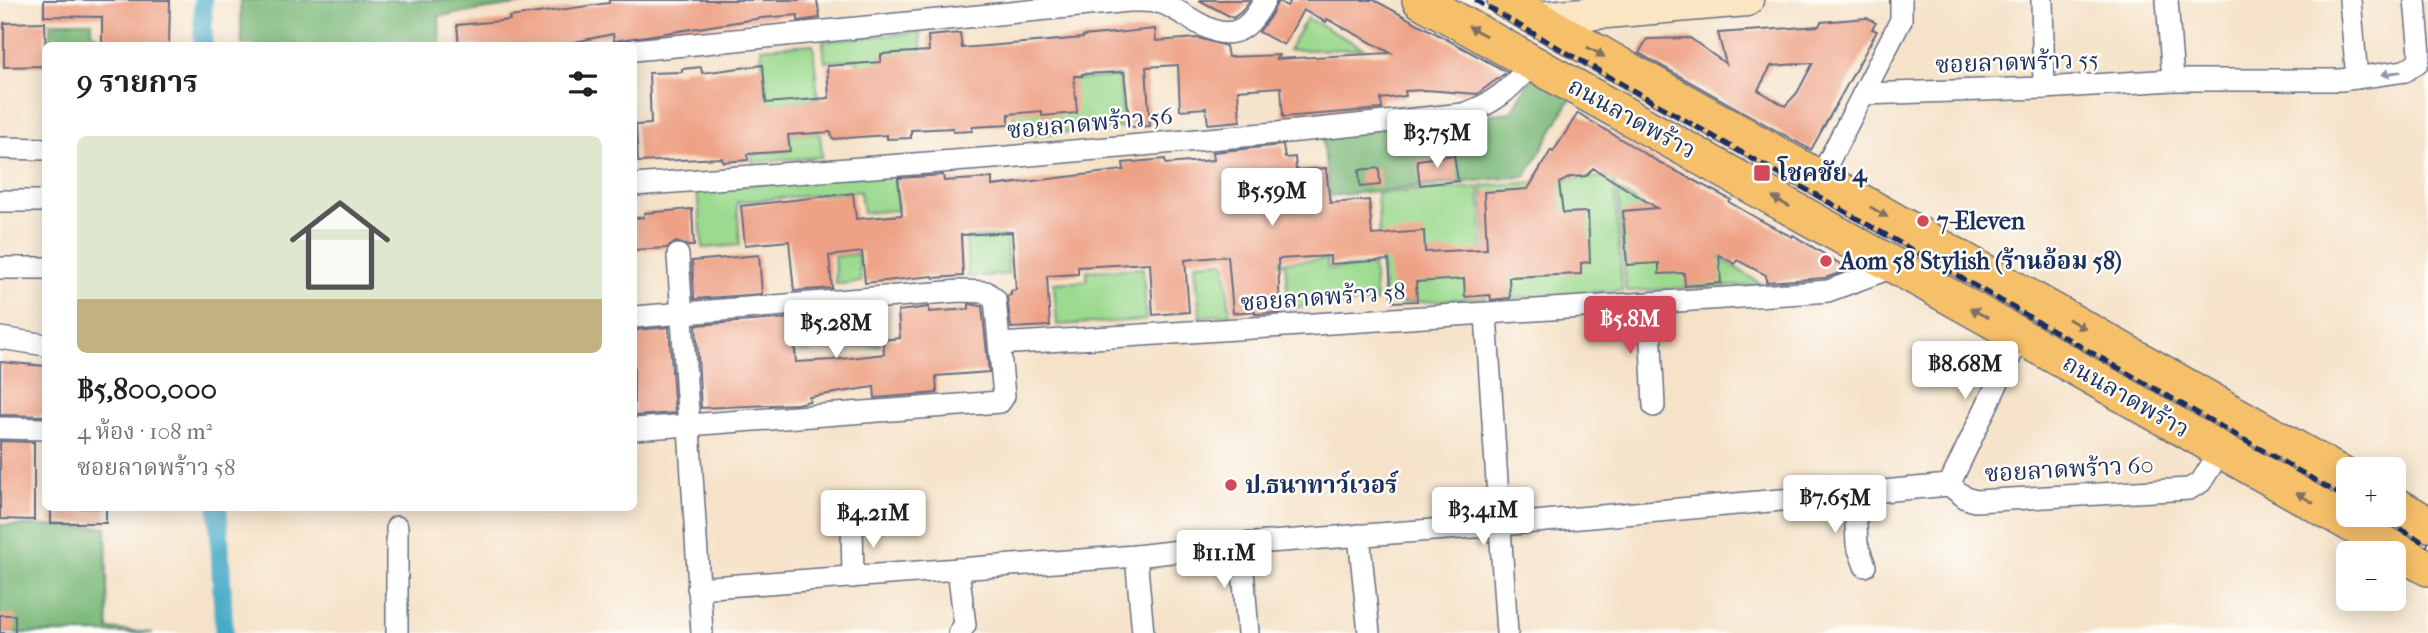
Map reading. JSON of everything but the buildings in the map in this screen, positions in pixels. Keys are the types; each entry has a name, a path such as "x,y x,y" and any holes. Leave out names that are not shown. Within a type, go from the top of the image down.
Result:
{"main road":[{"name":"ถนนลาดพร้าว","path":"1420,0 2428,568"},
{"name":"ถนนลาดพร้าว","path":"1505,0 2336,471"},
{"path":"1536,18 1747,0"},
{"path":"2406,511 2428,524"}],"street":[{"path":"637,50 1152,0 1216,32 1229,33 1240,30 1251,22 1265,0"},
{"path":"1820,178 1901,20 1902,0"},
{"path":"2042,0 2044,89"},
{"path":"2167,0 2174,80"},
{"path":"2349,79 2350,0"},
{"path":"2415,0 2424,43"},
{"name":"ซอยลาดพร้าว 55","path":"1863,94 2044,89 2174,80 2349,79 2405,71 2414,67 2424,43"},
{"name":"ซอยลาดพร้าว 56","path":"637,186 1035,154 1463,114 1485,107 1496,100 1508,91 1533,63"},
{"path":"0,148 42,149"},
{"path":"0,201 42,201"},
{"path":"678,256 702,633"},
{"name":"ซอยลาดพร้าว 58","path":"1000,344 1486,315 1828,291 1896,266"},
{"path":"0,268 42,268"},
{"path":"637,317 978,291 990,294 995,299 1004,396 1000,402 637,429"},
{"path":"1649,304 1654,407"},
{"path":"1486,315 1507,633"},
{"path":"1949,485 2020,336"},
{"path":"0,338 42,344"},
{"path":"0,428 42,429"},
{"name":"ซอยลาดพร้าว 60","path":"698,588 1136,556 1241,544 1501,525 1949,485 1966,498 1975,501 2189,489 2201,482 2221,450"},
{"path":"1854,493 1857,544 1865,566"},
{"path":"852,524 853,577"},
{"path":"397,527 397,633"},
{"path":"1359,535 1369,633"},
{"path":"1241,544 1248,633"},
{"path":"1136,556 1143,633"},
{"path":"958,569 965,625 959,633"}],"green space":[{"path":"240,0 552,0 439,16 440,42 242,42"},
{"path":"1307,18 1365,49 1288,50"},
{"path":"50,22 92,22 91,32 98,36 98,42 50,42"},
{"path":"920,32 925,87 858,71 857,59 825,62 823,41"},
{"path":"813,44 818,99 745,106 765,98 761,48"},
{"path":"1119,76 1124,127 1015,137 1011,86"},
{"path":"1532,77 1571,98 1526,176 1329,196 1322,131 1511,112"},
{"path":"820,133 822,157 752,162 752,154 789,151 788,135"},
{"path":"894,172 898,210 863,213 860,191 737,202 740,245 703,248 697,190"},
{"path":"1614,176 1622,290 1491,300 1482,186"},
{"path":"1479,187 1486,298 1384,304 1377,193"},
{"path":"1618,190 1762,285 1626,291"},
{"path":"1006,236 1008,274 968,277 966,238"},
{"path":"1279,250 1281,262 1327,259 1328,269 1373,266 1376,302 1289,308 1285,263 1254,265"},
{"path":"858,254 861,282 836,284 834,257"},
{"path":"1225,261 1230,314 1200,316 1195,263"},
{"path":"1143,268 1146,320 1057,325 1054,283 1087,281 1087,271"},
{"path":"877,304 880,345 801,352 797,311"},
{"path":"0,525 106,527 108,629 152,633 0,633"}],"waterway":[{"path":"203,0 203,42"},
{"path":"218,511 224,633"}],"railway":[{"path":"1475,0 2336,492"},
{"path":"2397,527 2428,545"}],"place":[{"name":"โชคชัย 4","path":"1762,173"},
{"name":"7-Eleven","path":"1923,221"},
{"name":"Aom 58 Stylish (ร้านอ้อม 58)","path":"1826,261"},
{"name":"ป.ธนาทาว์เวอร์","path":"1231,485"}]}
